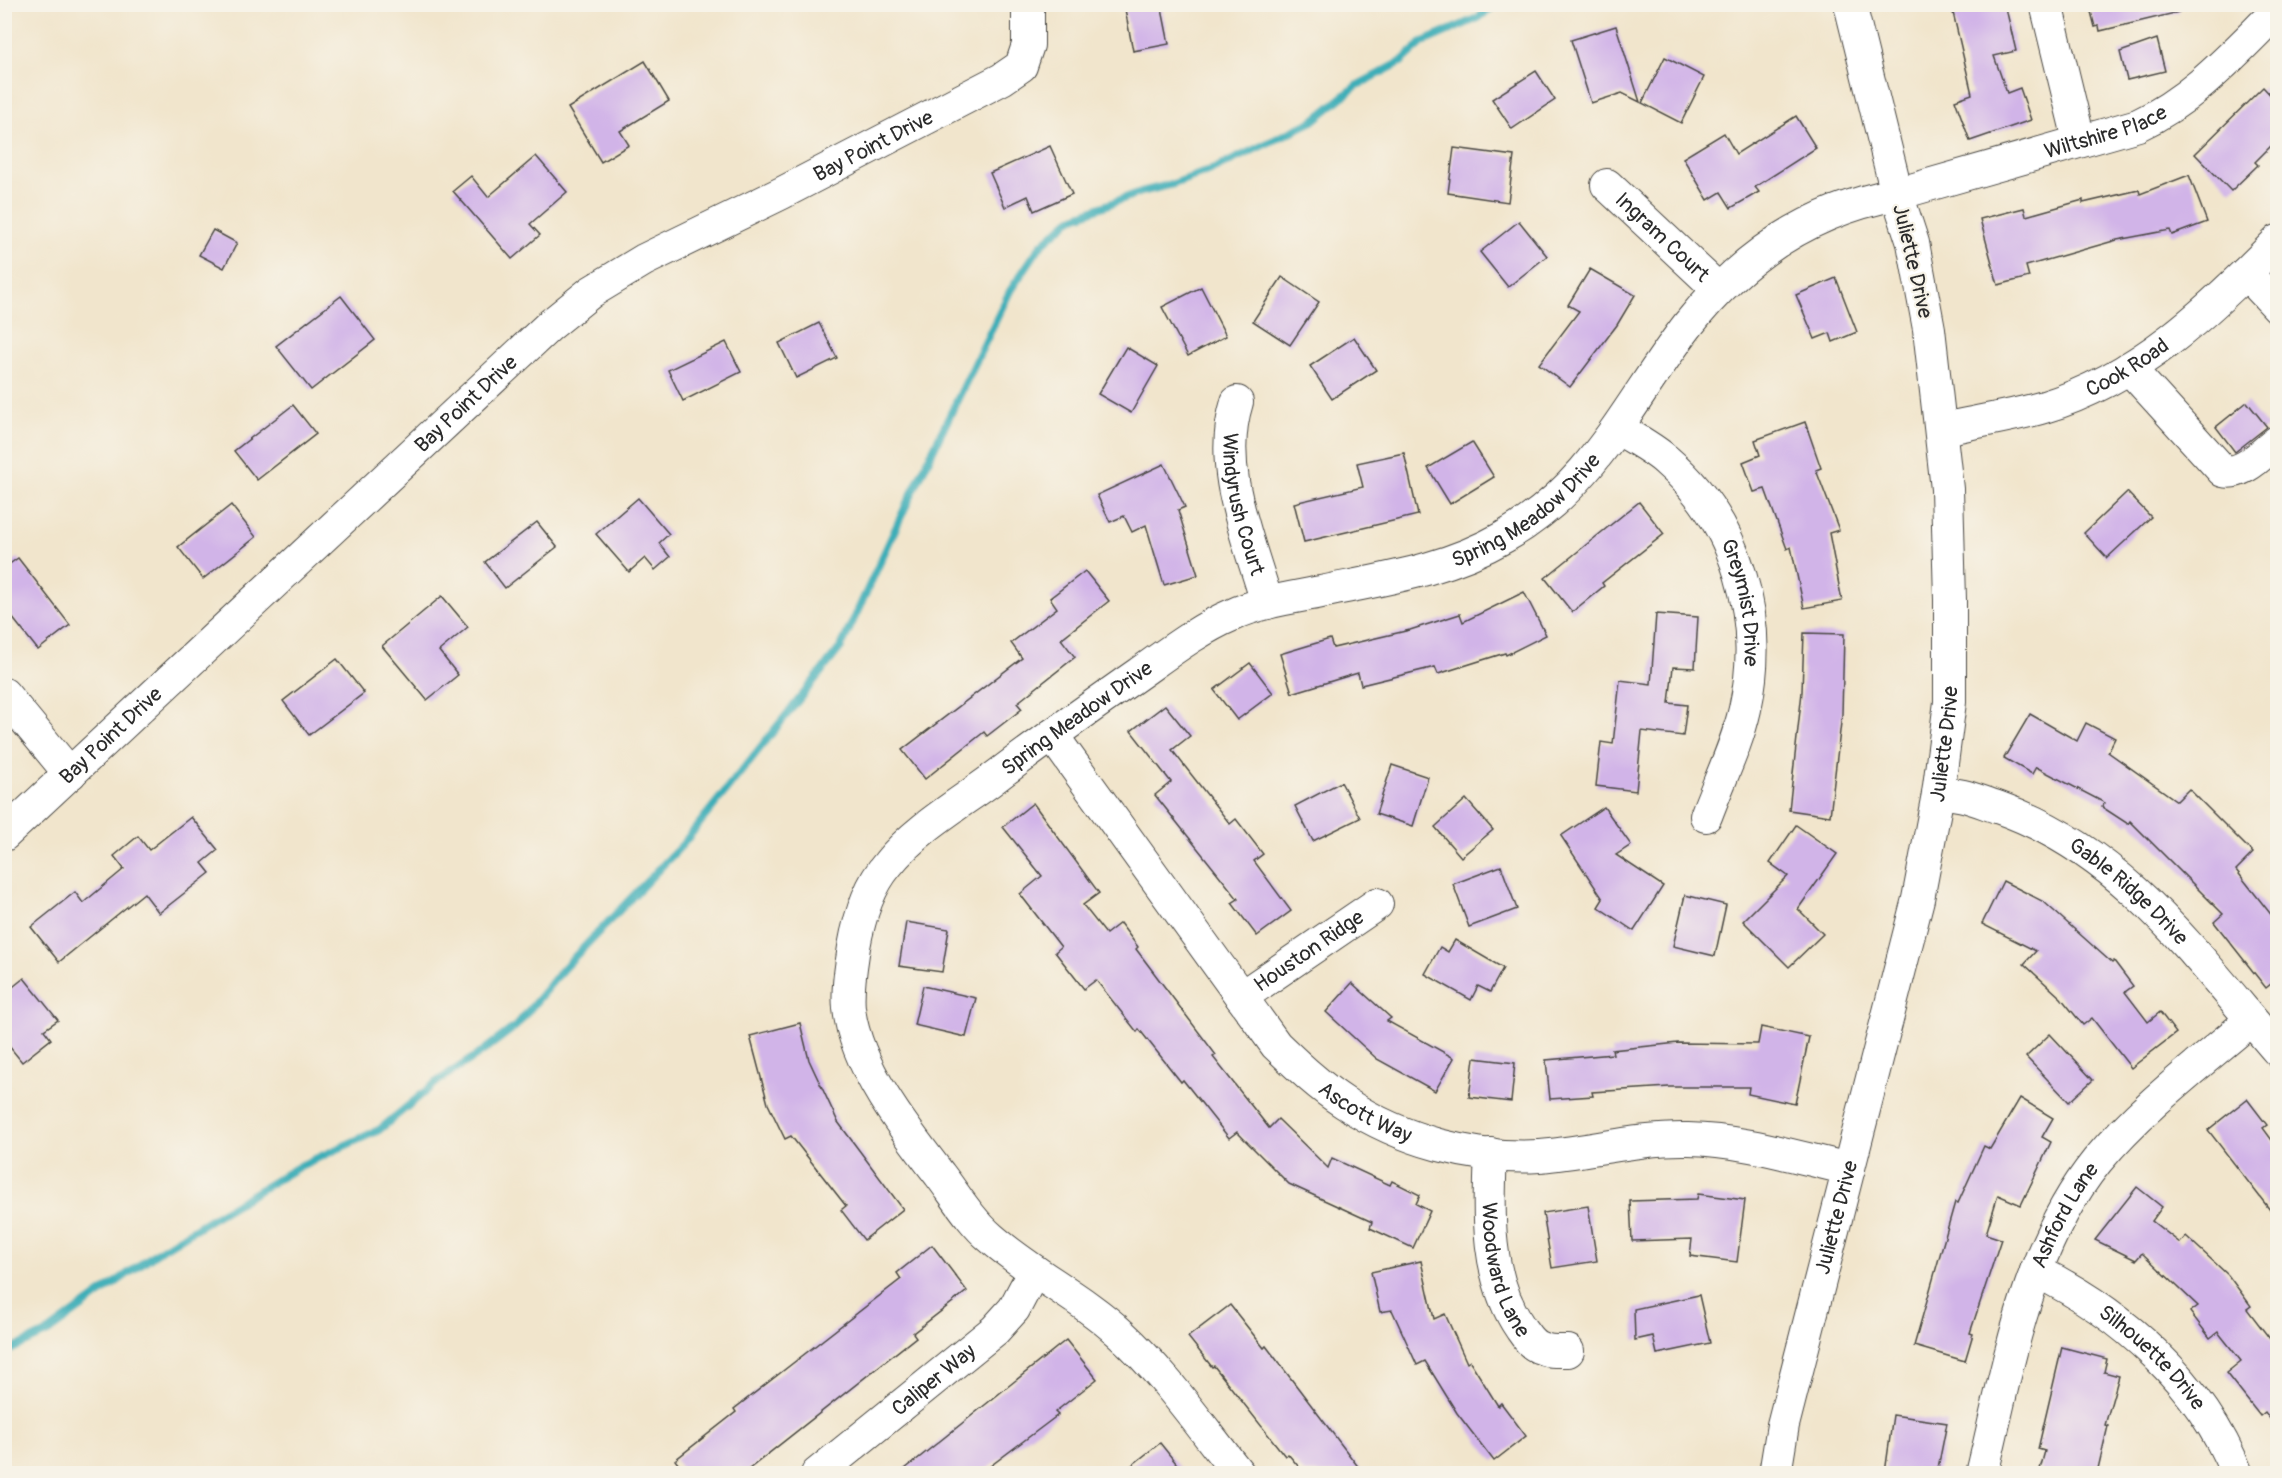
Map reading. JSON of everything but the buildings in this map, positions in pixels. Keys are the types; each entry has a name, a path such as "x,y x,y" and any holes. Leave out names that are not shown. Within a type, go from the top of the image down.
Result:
{"street":[{"name":"Bay Point Drive","path":"4,835 549,326 591,292 644,260 782,193 1002,79 1022,66 1028,45 1028,4"},
{"name":"Juliette Drive","path":"1775,1473 1783,1425 1918,899 1938,794 1950,702 1947,489 1929,329 1913,243 1897,194 1850,4"},
{"path":"2046,4 2079,140"},
{"name":"Wiltshire Place","path":"1897,194 2079,140 2138,125 2167,111 2195,91 2277,10"},
{"name":"Ingram Court","path":"1607,185 1718,289"},
{"name":"Spring Meadow Drive","path":"1239,1473 1128,1340 1098,1313 1034,1271 987,1235 891,1110 859,1047 849,1009 850,970 860,917 886,865 924,830 1052,735 1192,637 1232,615 1267,603 1407,575 1449,563 1485,548 1522,527 1555,501 1588,468 1687,326 1718,289 1746,261 1817,218 1865,200 1897,194"},
{"name":"Cook Road","path":"1941,430 2046,406 2095,387 2129,368 2171,339 2246,273 2277,241"},
{"path":"2246,273 2277,307"},
{"path":"2129,368 2223,471 2232,473 2246,466 2277,441"},
{"name":"Windyrush Court","path":"1237,402 1229,448 1232,477 1267,603"},
{"name":"Greymist Drive","path":"1618,428 1666,460 1697,492 1720,527 1738,567 1748,604 1752,643 1751,679 1744,712 1706,816"},
{"path":"4,694 70,774"},
{"name":"Ascott Way","path":"1052,735 1276,1045 1313,1080 1346,1104 1395,1129 1429,1142 1491,1154 1537,1156 1652,1141 1688,1139 1765,1149 1849,1170"},
{"name":"Gable Ridge Drive","path":"1938,794 1946,793 1978,801 2024,817 2064,837 2105,864 2148,902 2277,1051"},
{"name":"Houston Ridge","path":"1241,997 1377,904"},
{"name":"Ashford Lane","path":"1982,1473 2020,1319 2036,1271 2067,1204 2096,1162 2130,1124 2251,1020"},
{"name":"Woodward Lane","path":"1491,1154 1488,1208 1492,1249 1498,1277 1513,1317 1529,1341 1539,1348 1568,1351"},
{"name":"Caliper Way","path":"817,1473 995,1330 1014,1309 1034,1271"},
{"name":"Silhouette Drive","path":"2036,1271 2108,1314 2147,1346 2208,1416 2237,1473"}],"waterway":[{"path":"4,1353 48,1332 156,1253 209,1220 300,1166 379,1130 438,1081 516,1026 563,969 683,844 841,647 904,510 1010,291 1041,245 1072,218 1141,192 1173,184 1214,169 1313,121 1356,86 1401,62 1423,42 1478,18 1496,4"}]}
